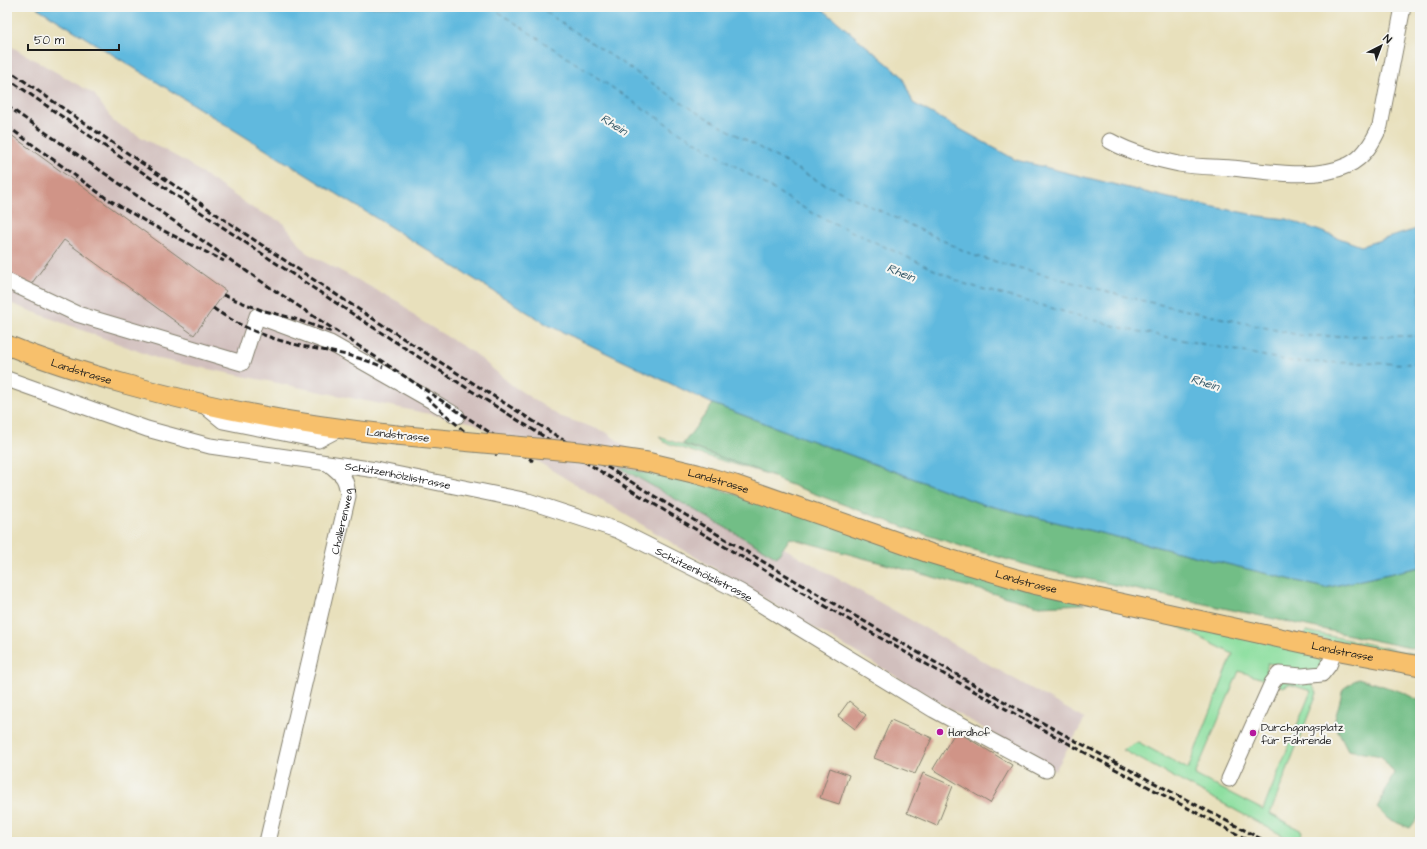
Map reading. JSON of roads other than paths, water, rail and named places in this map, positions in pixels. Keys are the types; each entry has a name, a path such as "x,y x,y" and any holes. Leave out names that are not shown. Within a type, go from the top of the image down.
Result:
{"main road":[{"name":"Landstrasse","path":"7,345 78,371 201,403 272,418 339,429 580,452 647,462 735,485 929,553 1033,584 1335,650 1419,666"}],"street":[{"path":"1110,141 1135,152 1181,164 1300,173 1322,173 1349,165 1360,157 1376,137 1380,126 1403,7"},
{"path":"7,281 77,314 242,363 257,316 330,343 456,416"},
{"path":"7,379 147,429 210,446 328,464"},
{"name":"Schützenhölzlistrasse","path":"328,464 376,470 528,501 617,530 740,591 934,710 1046,770"},
{"name":"Challerenweg","path":"267,842 348,496 347,483 343,476 328,464"},
{"path":"1229,779 1272,683 1279,674 1302,676 1322,674 1329,665 1335,650"}],"water":[{"name":"Rhein","path":"36,7 820,7 902,76 913,103 1016,160 1169,198 1260,216 1287,219 1361,246 1420,228 1420,567 1325,588 982,504 713,404 548,325"}],"railway":[{"path":"7,69 267,249 373,319 491,395 690,518 824,598 997,698 1267,842"},
{"path":"7,78 298,278 445,374 595,468 757,566 920,661 1085,753 1252,842"},
{"path":"7,106 268,286 533,461"},
{"path":"7,126 106,198 150,224 224,261"},
{"path":"223,295 261,310 292,318 332,332"},
{"path":"213,308 238,323 273,338 358,358 383,367"},
{"path":"426,397 464,431 497,455"}],"place":[{"name":"Hardhof","path":"940,732"},
{"name":"Durchgangsplatz für Fahrende","path":"1253,733"}]}
